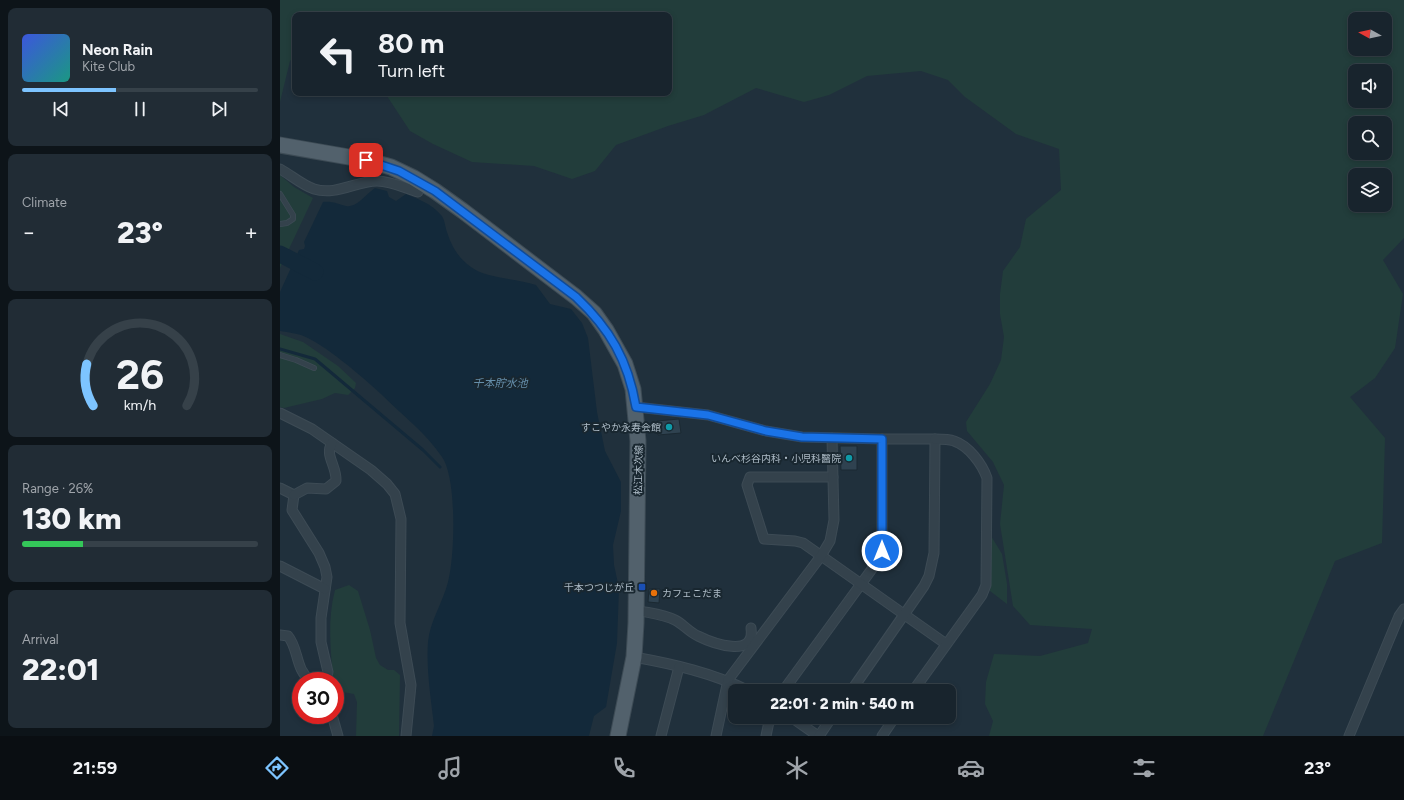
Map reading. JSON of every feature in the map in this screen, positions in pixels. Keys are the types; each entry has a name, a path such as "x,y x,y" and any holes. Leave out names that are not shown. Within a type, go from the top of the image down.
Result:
{"main road":[{"name":"松江木次線","path":"280,145 366,160 391,168 414,178 446,199 558,283 594,313 606,330 625,364 633,389 636,407 638,441 634,657 618,736"}],"street":[{"path":"280,169 308,186 325,191 377,181 392,183 418,192"},
{"path":"636,407 708,415 766,431 802,437 935,439 953,440 962,445 983,467 987,478 986,585 982,595 918,684"},
{"path":"280,413 302,423 371,470 392,489 398,501 401,519 400,623 410,685 406,736"},
{"path":"716,736 728,680 822,556 830,541 834,520 832,438"},
{"path":"787,684 862,585 880,558 882,551 882,439"},
{"path":"856,684 924,586 932,565 934,553 935,439"},
{"path":"294,495 308,488 326,489 336,481 335,468 329,456 329,448 332,443"},
{"path":"833,477 750,477 747,485 764,539 795,541 803,544 946,644"},
{"path":"280,488 294,495"},
{"path":"294,495 292,510 308,535 325,567 327,577 321,618 321,642 328,672"},
{"path":"280,566 325,589"},
{"path":"1348,736 1396,622 1404,609"},
{"path":"636,610 675,620 697,636 723,645 742,646 746,644 750,638 751,628"},
{"path":"280,635 288,636 292,640 298,662 303,672"},
{"path":"634,657 728,680 736,684"},
{"path":"661,736 678,667"},
{"path":"335,724 338,736"},
{"path":"766,736 769,724"},
{"path":"801,724 819,736 827,724"},
{"path":"882,736 890,724"}],"lane":[{"path":"280,194 293,215 293,219 287,223 280,224"},
{"path":"280,355 314,368"}],"green space":[{"path":"280,0 1404,0 1404,238 1383,260 1403,294 1395,348 1375,378 1350,397 1385,438 1382,543 1335,561 1263,736 989,736 993,721 985,704 986,682 994,654 1040,656 1088,643 1092,629 1030,625 1013,606 1000,524 1004,485 993,462 967,431 966,422 990,384 1001,360 1004,337 1000,314 1000,294 1003,271 1020,247 1026,219 1061,190 1059,149 1016,134 965,97 948,80 921,71 867,76 829,95 804,102 756,88 704,115 668,126 616,145 595,171 572,179 534,166 472,162 433,144 410,131 387,96 672,96 672,12 292,12 292,59 290,61 280,102"},
{"path":"280,175 294,187 313,198 280,268"},
{"path":"280,334 303,342 338,366 356,383 355,388 348,395 335,393 322,399 284,408 280,407"},
{"path":"991,536 1002,554 1007,584 1007,604 990,591"},
{"path":"349,585 358,591 370,630 376,658 380,665 388,670 394,670 400,675 399,736 356,736 357,702 354,694 344,692 344,672 332,672 330,624 335,590"}],"water":[{"name":"千本貯水池","path":"375,188 387,191 389,197 396,201 406,194 425,202 442,216 452,245 458,255 466,263 477,271 485,274 536,285 550,304 571,309 582,323 588,338 597,412 605,451 621,482 621,511 613,545 614,565 619,588 617,643 606,707 594,716 589,736 432,736 434,726 428,673 428,642 431,627 448,582 453,537 452,499 447,467 436,448 429,440 354,370 310,339 298,334 280,331 280,292 299,250 304,249 304,242 323,202 332,202 346,206 354,205"}],"building":[{"name":"すこやか永寿会館","path":"679,419 681,433 658,435 657,421"},
{"name":"いんべ杉谷内科・小児科醫院","path":"840,446 857,446 857,470 841,470"},
{"name":"カフェこだま","path":"649,589 660,589 659,603 648,602"}],"waterway":[{"path":"280,254 315,272"},
{"path":"280,349 315,359 423,450 440,467"}],"place":[{"name":"すこやか永寿会館","path":"669,427"},
{"name":"いんべ杉谷内科・小児科醫院","path":"849,458"},
{"name":"千本つつじが丘","path":"642,587"},
{"name":"カフェこだま","path":"654,593"}],"route":[{"path":"366,160 399,171 435,191 514,249 576,297 594,313 606,330 625,364 633,389 636,407 708,415 766,431 802,437 882,439 882,551"}]}
